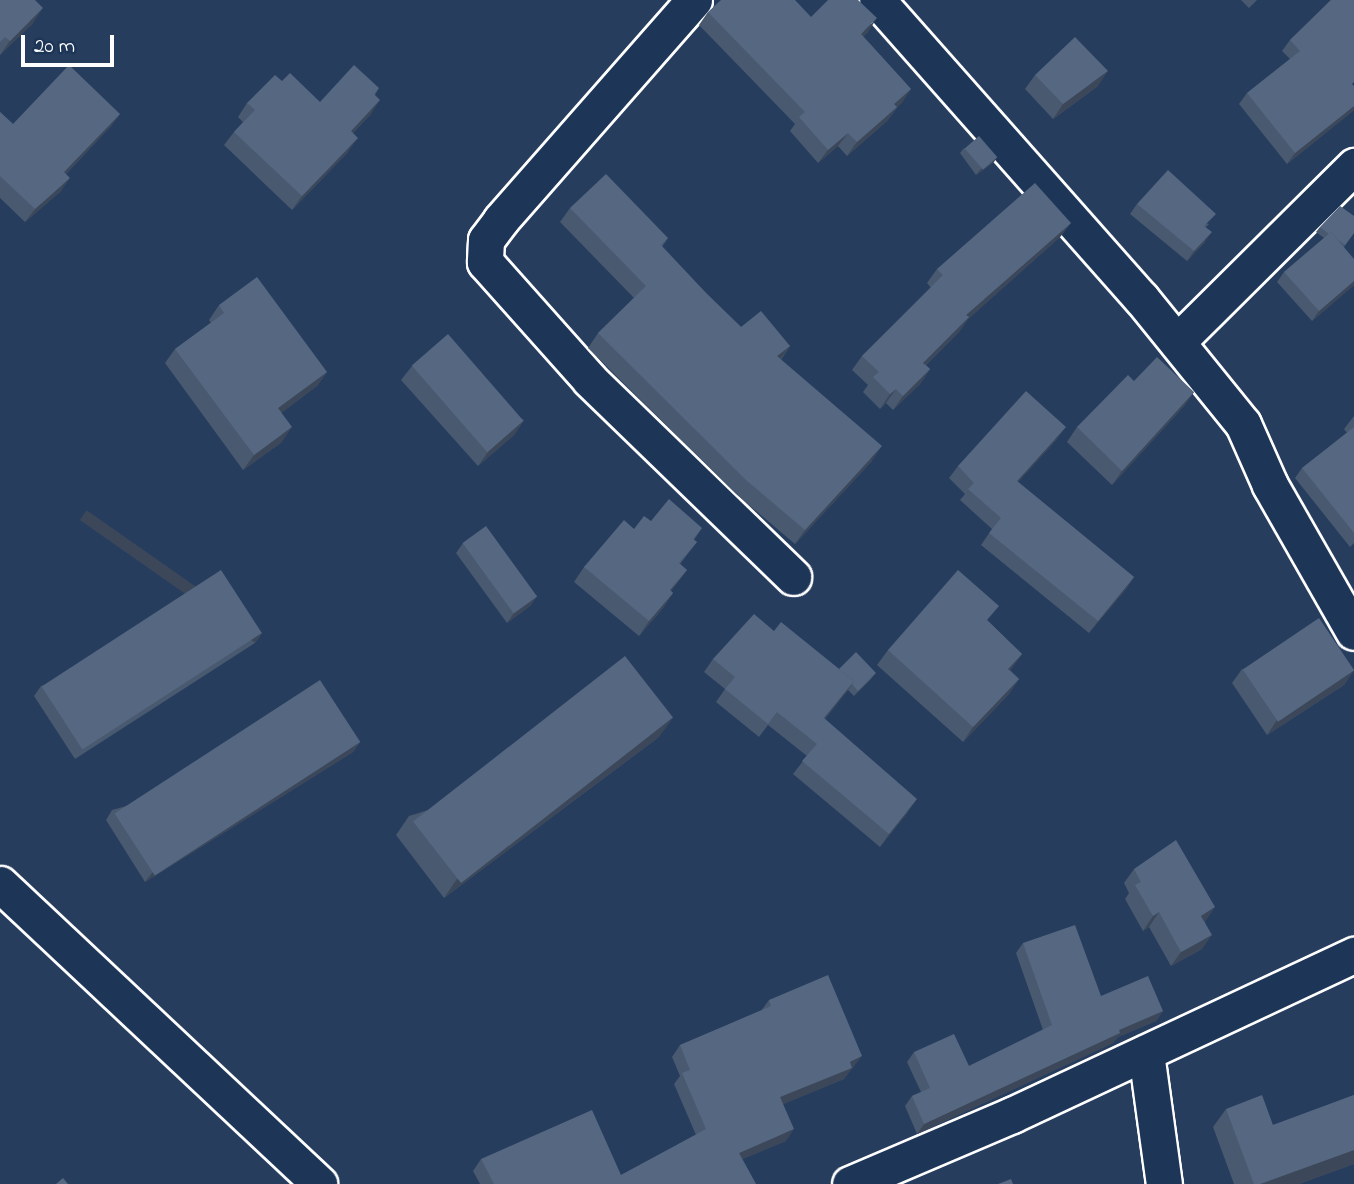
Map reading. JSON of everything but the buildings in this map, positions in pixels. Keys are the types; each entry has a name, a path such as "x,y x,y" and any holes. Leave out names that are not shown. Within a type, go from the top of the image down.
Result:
{"street":[{"path":"694,0 501,220 486,240 485,262 590,380 793,577"},
{"path":"877,0 1177,342 1201,378 1243,424 1270,485 1354,632"},
{"path":"1177,342 1354,166"},
{"path":"0,884 319,1184"},
{"path":"850,1184 1146,1053 1354,955"},
{"path":"1146,1053 1164,1184"}]}
